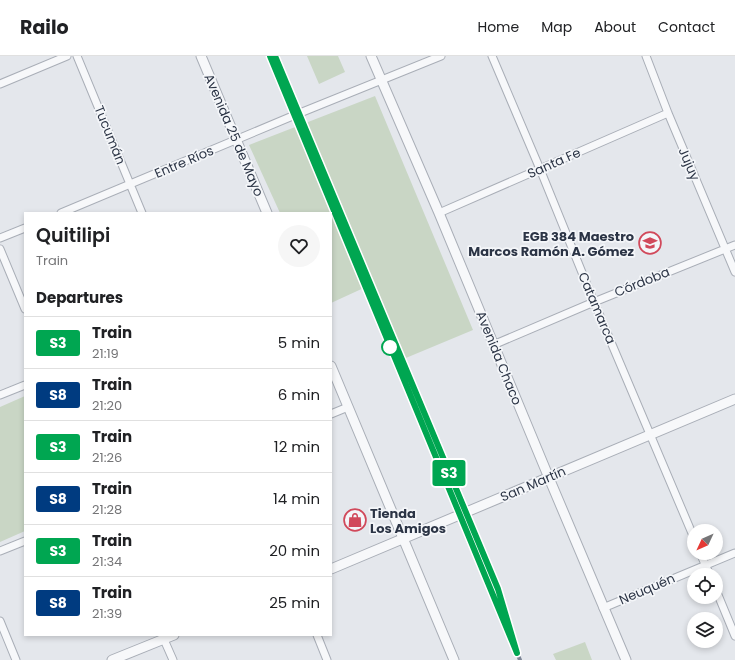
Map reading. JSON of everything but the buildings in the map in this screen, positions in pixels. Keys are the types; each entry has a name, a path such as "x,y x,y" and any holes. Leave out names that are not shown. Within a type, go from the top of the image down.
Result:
{"street":[{"path":"0,84 67,56"},
{"name":"Tucumán","path":"77,56 142,212"},
{"name":"Avenida 25 de Mayo","path":"201,56 267,212"},
{"name":"Avenida Chaco","path":"371,56 439,213 626,660"},
{"name":"Entre Ríos","path":"63,212 440,56"},
{"name":"Catamarca","path":"492,56 688,524"},
{"name":"Jujuy","path":"646,56 668,113 735,272"},
{"name":"Santa Fe","path":"439,213 668,113"},
{"path":"0,238 24,228"},
{"name":"Córdoba","path":"493,345 735,244"},
{"path":"0,250 24,307"},
{"path":"332,368 454,660"},
{"path":"0,395 24,384"},
{"name":"San Martín","path":"332,570 735,399"},
{"path":"332,414 348,407"},
{"path":"0,551 24,541"},
{"name":"Neuquén","path":"603,608 735,553"},
{"path":"703,560 706,568"},
{"path":"722,604 735,636"},
{"path":"0,621 16,660"},
{"path":"317,636 328,660"},
{"path":"112,660 163,637 173,660"}],"green space":[{"path":"307,56 338,56 345,72 319,84"},
{"path":"375,96 473,330 401,360 368,286 332,303 332,212 280,212 249,145"},
{"path":"24,396 24,531 0,542 0,407"},
{"path":"585,642 592,660 556,660 553,654"}],"railway":[{"path":"270,56 520,660"},
{"path":"396,345 498,589 504,609"}],"train":[{"name":"S3","path":"270,56 517,653 498,589 275,56"}],"place":[{"name":"EGB 384 Maestro Marcos Ramón A. Gómez","path":"650,243"},
{"name":"Tienda Los Amigos","path":"355,520"}]}
